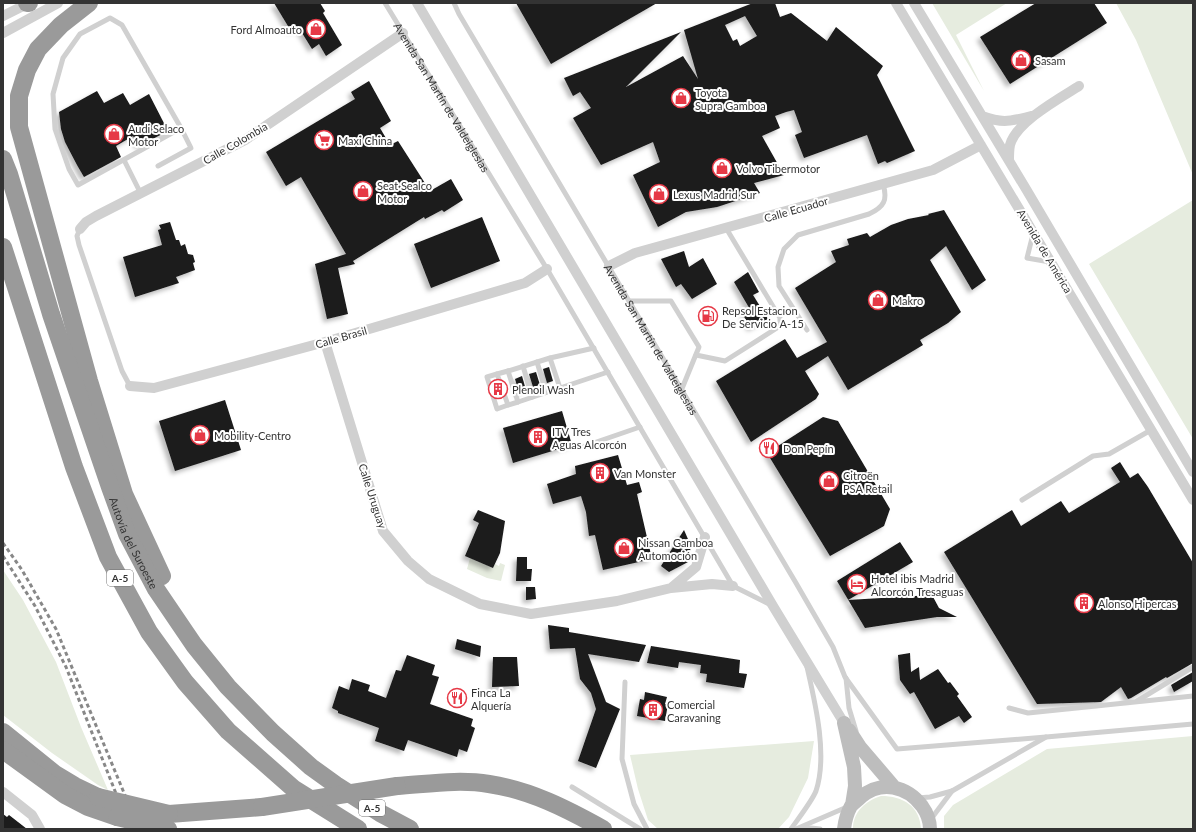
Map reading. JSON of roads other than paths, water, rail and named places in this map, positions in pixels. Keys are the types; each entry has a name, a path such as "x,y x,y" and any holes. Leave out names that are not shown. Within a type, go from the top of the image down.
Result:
{"highway":[{"path":"89,3 61,26 38,49 28,70 19,96 19,127 89,381 124,494 194,645"},
{"name":"Autovía del Suroeste","path":"3,159 9,174 51,314 127,534 156,589 194,645 228,686 273,733 310,767 380,813 410,829"},
{"name":"A-5","path":"3,248 74,467 108,557 149,632 185,682 228,731 294,788 358,829"},
{"path":"3,732 55,774 75,786 98,797 169,821"},
{"path":"3,750 64,795 88,807 116,817 169,821 397,786 457,781 489,784 520,790 574,813 603,829"}],"street":[{"path":"3,16 29,3"},
{"path":"3,33 58,3"},
{"path":"417,3 773,606 860,747"},
{"name":"Avenida de América","path":"896,3 1193,500"},
{"name":"Avenida de América","path":"914,3 1009,160 1193,472"},
{"name":"Calle Colombia","path":"80,229 86,222 96,216 245,140 403,33"},
{"path":"1009,160 1010,144 1032,116 1079,86"},
{"path":"982,116 996,121 1007,122 1032,116"},
{"name":"Calle Ecuador","path":"609,266 635,253 933,170 981,145"},
{"name":"Calle Brasil","path":"130,386 154,388 325,342 525,283 547,269"},
{"name":"Calle Uruguay","path":"325,342 383,531 408,561 428,579 480,604 531,614 617,601 671,588 712,584 733,586"},
{"name":"Calle Uruguay","path":"671,588 696,567 705,537"},
{"path":"844,723 854,767 855,786 852,805 846,818 844,829"},
{"name":"Avenida San Martín de Valdeiglesias","path":"860,747 895,788"},
{"path":"852,805 867,792 881,787 895,788 907,792 916,798 926,810 930,825"},
{"path":"3,792 32,815 40,829"}],"lane":[{"name":"Avenida San Martín de Valdeiglesias","path":"386,3 547,269 733,586"},
{"name":"Avenida San Martín de Valdeiglesias","path":"454,3 463,21 609,266 681,391 800,589 833,647 846,677 897,749 1046,737"},
{"path":"158,166 191,148 181,128 122,25 110,18 80,34 63,58 53,94 55,129 69,169 78,185 181,128"},
{"path":"124,160 141,194"},
{"path":"807,330 780,286 778,267 784,249 798,235 869,214 880,208 884,202 886,192 883,184"},
{"path":"696,355 725,361 780,326 780,318 726,228"},
{"path":"80,229 77,236 79,245 122,371 130,386"},
{"path":"1033,233 1027,258 1051,262"},
{"path":"629,301 671,301 699,347 681,391"},
{"path":"594,348 550,358 487,377 497,409 608,372"},
{"path":"550,358 560,388"},
{"path":"537,362 546,392"},
{"path":"523,366 532,397"},
{"path":"508,371 518,402"},
{"path":"498,374 508,405"},
{"path":"579,448 640,427"},
{"path":"1022,500 1093,456 1110,454 1151,430"},
{"path":"733,586 773,606"},
{"path":"791,829 815,792 820,774 817,710 804,656"},
{"path":"1134,702 1193,667"},
{"name":"Avenida San Martín de Valdeiglesias","path":"846,677 849,708 860,747"},
{"path":"625,682 622,758 634,804 647,829"},
{"path":"1010,708 1028,713 1193,696"},
{"path":"916,798 930,797 952,791 1046,737 1193,724"},
{"path":"572,787 640,829"},
{"path":"930,825 952,791"},
{"path":"796,829 852,805"},
{"path":"805,829 820,829"}],"railway":[{"path":"3,543 22,570 56,629 139,829"},
{"path":"3,556 35,606 66,667 130,829"}],"place":[{"name":"Ford Almoauto","path":"316,29"},
{"name":"Sasam","path":"1021,60"},
{"name":"Toyota Supra Gamboa","path":"681,98"},
{"name":"Audi Selaco Motor","path":"114,134"},
{"name":"Maxi China","path":"324,140"},
{"name":"Volvo Tibermotor","path":"722,168"},
{"name":"Seat Sealco Motor","path":"363,191"},
{"name":"Lexus Madrid Sur","path":"659,194"},
{"name":"Makro","path":"878,300"},
{"name":"Repsol Estacion De Servicio A-15","path":"708,316"},
{"name":"Plenoil Wash","path":"498,389"},
{"name":"Mobility-Centro","path":"200,435"},
{"name":"ITV Tres Aguas Alcorcón","path":"538,437"},
{"name":"Don Pepín","path":"769,448"},
{"name":"Van Monster","path":"600,473"},
{"name":"Citroën PSA Retail","path":"829,481"},
{"name":"Nissan Gamboa Automoción","path":"624,548"},
{"name":"Hotel ibis Madrid Alcorcón Tresaguas","path":"857,584"},
{"name":"Alonso Hipercas","path":"1084,603"},
{"name":"Finca La Alquería","path":"457,698"},
{"name":"Comercial Caravaning","path":"653,710"}]}
